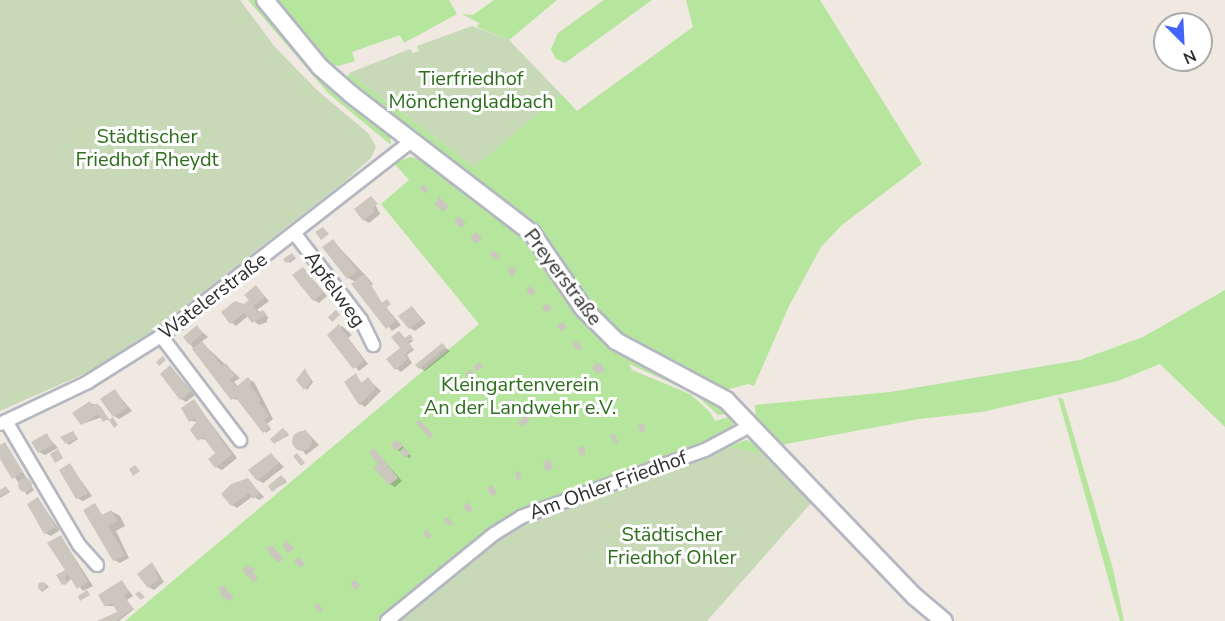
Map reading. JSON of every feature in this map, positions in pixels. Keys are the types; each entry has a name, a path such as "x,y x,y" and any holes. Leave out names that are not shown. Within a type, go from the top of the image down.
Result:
{"main road":[{"name":"Preyerstraße","path":"265,0 320,67 410,142 532,233 583,308 616,341 716,393 914,596 944,621"}],"street":[{"name":"Watelerstraße","path":"3,422 88,382 161,336 295,234 410,142"},
{"name":"Apfelweg","path":"295,234 361,320 373,345"},
{"path":"161,336 240,440"},
{"path":"3,422 79,545 97,565"},
{"name":"Am Ohler Friedhof","path":"387,621 521,517 705,450 750,426"}],"green space":[{"name":"Städtischer Friedhof Rheydt","path":"0,0 240,0 275,47 318,91 369,134 376,147 371,158 344,182 135,345 104,365 0,411"},
{"path":"248,0 258,0 390,134 391,145 329,94"},
{"path":"272,0 449,0 457,14 404,43 400,35 352,52 355,61 338,66 328,65"},
{"path":"494,0 557,0 509,40 477,27 479,23 462,14 473,15"},
{"path":"604,0 652,0 565,63 556,59 551,49 558,33"},
{"path":"686,0 820,0 922,164 842,225 821,247 789,306 754,386 748,384 722,391 652,357 602,321 538,231 517,211 466,176 346,81 349,73 474,167 561,94 577,111 693,27"},
{"name":"Tierfriedhof Mönchengladbach","path":"472,26 509,40 561,94 474,167 349,73 410,49 413,53 419,51 417,46"},
{"name":"Kleingartenverein An der Landwehr e.V.","path":"410,157 424,160 521,228 583,317 710,396 728,414 718,415 695,394 629,364 632,370 690,394 710,412 715,421 732,416 733,425 722,437 727,447 555,507 396,621 125,621 479,324 381,204 409,180 394,163"},
{"path":"1225,290 1225,427 1160,364 1118,381 982,412 919,419 775,446 756,422 755,405 890,392 1080,360 1143,337"},
{"path":"1058,397 1063,399 1113,569 1124,621 1120,621"},
{"path":"746,440 756,443 814,500 812,502 767,455 727,447"},
{"name":"Städtischer Friedhof Ohler","path":"727,447 767,455 812,502 707,621 399,621 474,558 533,516"}],"building":[{"path":"424,184 429,190 425,194 420,188"},
{"path":"371,196 378,204 373,207 375,211 363,221 354,209"},
{"path":"439,197 449,206 443,212 435,204"},
{"path":"459,216 466,223 461,228 454,221"},
{"path":"323,227 329,234 321,240 315,232"},
{"path":"476,232 482,238 477,244 470,238"},
{"path":"333,239 357,271 347,279 322,247"},
{"path":"493,250 500,257 498,260 489,254"},
{"path":"292,253 295,257 286,263 283,259"},
{"path":"511,266 517,271 512,276 507,271"},
{"path":"303,267 323,293 313,301 292,275"},
{"path":"364,273 382,303 387,299 391,304 386,308 396,321 386,329 351,284"},
{"path":"256,285 265,297 253,306 258,313 263,310 267,315 252,323 244,313 230,324 221,312 235,301 244,304 249,300 244,295"},
{"path":"530,286 536,292 531,296 526,290"},
{"path":"547,303 552,309 546,313 542,308"},
{"path":"412,306 422,319 409,329 398,316"},
{"path":"336,310 340,315 332,322 328,317"},
{"path":"562,322 567,327 562,332 557,326"},
{"path":"339,324 364,361 353,369 327,335"},
{"path":"197,325 203,333 189,345 183,337"},
{"path":"399,331 405,338 410,334 413,338 408,342 413,348 404,355 408,359 395,370 386,359 400,348 391,337"},
{"path":"202,341 222,366 226,363 235,375 230,379 236,387 248,377 252,382 249,384 261,400 258,402 269,416 264,420 270,427 263,433 235,397 231,400 192,349"},
{"path":"576,341 582,347 578,351 572,344"},
{"path":"442,343 446,347 419,369 415,365"},
{"path":"163,356 166,360 159,366 156,362"},
{"path":"480,362 483,366 477,371 473,367"},
{"path":"598,362 606,370 597,374 592,368"},
{"path":"170,365 191,392 180,400 160,374"},
{"path":"305,368 311,381 304,390 296,380"},
{"path":"471,369 474,373 468,378 465,374"},
{"path":"356,373 361,383 368,377 376,388 359,405 344,382"},
{"path":"494,380 497,384 483,396 480,392"},
{"path":"115,389 127,408 113,417 100,399"},
{"path":"194,399 232,455 215,468 208,459 215,453 203,437 198,441 190,430 197,421 194,418 189,422 181,408"},
{"path":"511,399 514,403 500,415 497,411"},
{"path":"90,401 93,406 97,403 108,419 103,422 98,414 81,425 72,413"},
{"path":"526,415 530,420 522,427 518,422"},
{"path":"113,417 118,425 114,428 109,420"},
{"path":"420,420 433,435 429,438 416,423"},
{"path":"643,423 646,431 641,432 638,425"},
{"path":"283,428 288,434 274,444 270,439"},
{"path":"73,431 77,438 66,444 60,437"},
{"path":"302,431 309,434 312,441 309,448 302,451 295,448 292,441 295,434"},
{"path":"47,433 53,445 38,453 31,442"},
{"path":"615,434 618,442 614,444 610,435"},
{"path":"397,439 403,446 397,451 391,445"},
{"path":"5,442 23,472 12,479 0,459 0,445"},
{"path":"584,446 586,454 581,456 578,448"},
{"path":"404,447 410,454 405,458 400,451"},
{"path":"374,448 398,478 389,485 374,468 378,464 369,453"},
{"path":"58,449 63,458 55,463 50,454"},
{"path":"271,453 279,463 257,481 248,470"},
{"path":"297,453 305,463 301,466 293,456"},
{"path":"550,459 553,468 546,471 543,462"},
{"path":"70,463 88,493 76,499 59,470"},
{"path":"135,465 140,471 133,476 129,469"},
{"path":"519,471 522,478 517,480 515,472"},
{"path":"281,475 286,481 272,492 268,486"},
{"path":"25,478 30,480 32,485 30,490 25,492 20,490 18,485 20,480"},
{"path":"248,478 260,493 253,499 249,493 231,506 221,494 231,484"},
{"path":"492,485 497,493 492,496 487,488"},
{"path":"6,486 9,491 0,496 0,490"},
{"path":"38,497 56,527 44,534 27,504"},
{"path":"468,502 473,510 468,513 463,506"},
{"path":"95,503 102,515 111,510 118,521 108,526 125,555 113,561 83,510"},
{"path":"448,517 453,523 449,526 443,520"},
{"path":"427,530 432,536 428,539 423,534"},
{"path":"61,535 88,582 77,589 68,574 65,577 68,582 62,585 56,575 65,570 47,543"},
{"path":"287,540 294,549 288,553 282,545"},
{"path":"272,545 283,558 278,563 266,549"},
{"path":"299,557 305,564 300,568 294,561"},
{"path":"152,562 159,579 148,588 137,574"},
{"path":"247,566 256,569 253,572 258,578 253,582 242,570"},
{"path":"122,580 129,592 124,596 133,608 116,621 97,621 117,612 112,603 105,607 98,595"},
{"path":"355,580 360,586 356,590 350,584"},
{"path":"42,582 46,586 42,590 38,586"},
{"path":"223,585 234,598 230,601 222,597 219,588"},
{"path":"87,590 90,595 80,601 78,596"},
{"path":"139,591 145,597 141,600 135,594"},
{"path":"318,603 323,609 319,612 314,606"}]}
